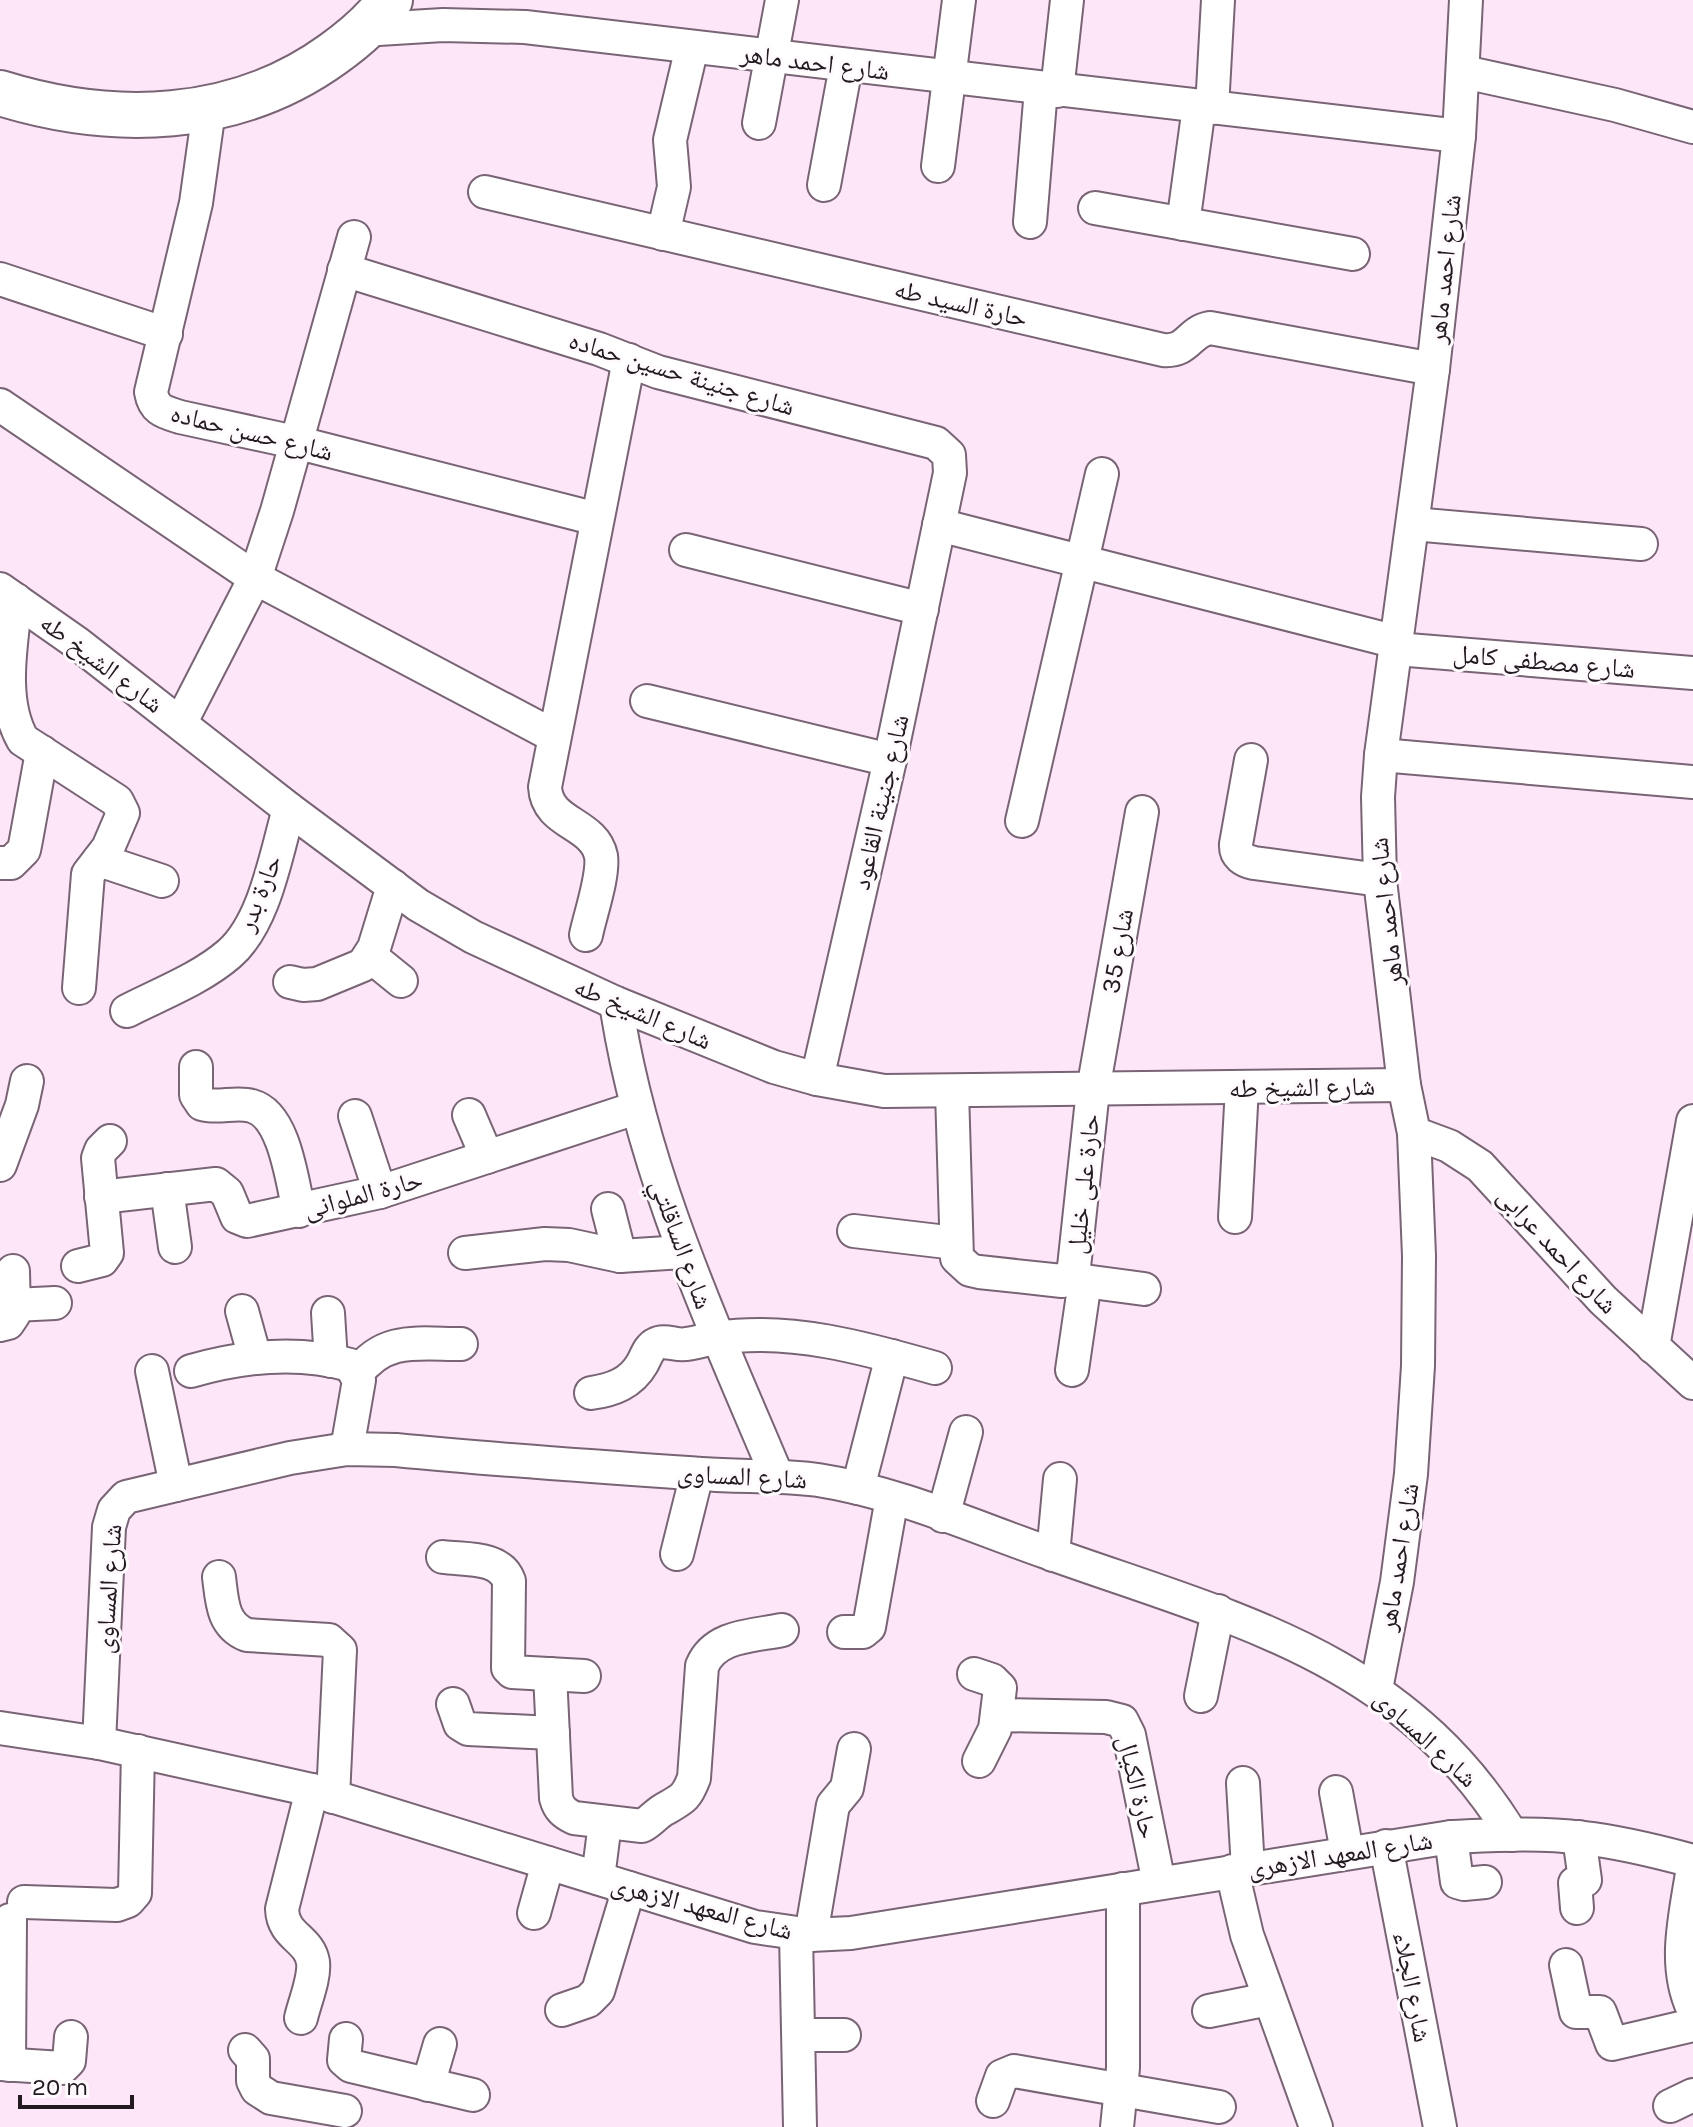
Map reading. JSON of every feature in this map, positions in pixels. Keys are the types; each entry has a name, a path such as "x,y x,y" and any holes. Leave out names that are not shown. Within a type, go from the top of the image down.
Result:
{"street":[{"path":"759,123 782,0"},
{"path":"938,166 959,0"},
{"path":"1030,222 1049,90 1067,0"},
{"path":"1183,224 1206,108 1218,0"},
{"name":"شارع احمد ماهر","path":"1376,1689 1397,1582 1411,1474 1418,1350 1419,1256 1414,1133 1404,1085 1380,880 1378,797 1433,369 1459,136 1466,0"},
{"path":"0,93 30,102 90,112 150,114 209,110 260,95 306,73 376,15"},
{"name":"شارع احمد ماهر","path":"376,15 443,25 525,27 1459,136"},
{"path":"663,234 674,187 670,140 692,47"},
{"path":"824,185 846,66"},
{"path":"1464,72 1615,105 1693,127"},
{"name":"شارع حسن حماده","path":"209,110 196,203 151,392 156,406 161,411 597,519"},
{"name":"حارة السيد طه","path":"485,192 1163,350 1182,348 1196,334 1210,328 1433,369"},
{"path":"1095,208 1353,254"},
{"path":"181,722 255,578 354,237"},
{"name":"شارع جنينة حسين حماده","path":"344,270 689,381 936,443 949,455 951,464 939,525"},
{"path":"0,279 166,334"},
{"path":"586,935 601,856 594,841 555,812 546,801 545,787 629,360"},
{"path":"0,405 255,578 554,736"},
{"path":"1022,821 1102,474"},
{"path":"1413,524 1641,544"},
{"name":"شارع مصطفى كامل","path":"939,525 1397,646 1693,673"},
{"name":"شارع جنينة القاعود","path":"817,1079 890,760 939,525"},
{"path":"686,550 922,609"},
{"path":"0,863 11,863 24,850 22,747 6,699 8,595"},
{"name":"شارع الشيخ طه","path":"8,595 181,722 289,809 393,886 473,937 616,1003 774,1067 817,1079 884,1091 1404,1085"},
{"path":"647,701 890,760"},
{"path":"22,747 121,806 122,820 86,882 79,988"},
{"path":"1381,755 1693,782"},
{"path":"1251,760 1236,844 1240,857 1254,863 1380,880"},
{"name":"حارة بدر","path":"127,1011 216,964 243,939 260,908 289,809"},
{"name":"شارع 35","path":"1093,1090 1142,812"},
{"path":"99,860 162,881"},
{"path":"290,982 317,984 358,969 374,948 393,886"},
{"path":"367,960 380,964 401,981"},
{"name":"شارع الساقلتي","path":"616,1003 636,1108 683,1252 777,1476"},
{"path":"196,1067 196,1095 202,1104 243,1104 263,1110 270,1117 279,1134 299,1211"},
{"path":"0,1165 27,1081"},
{"path":"1235,1217 1242,1087"},
{"name":"حارة على خليل","path":"955,1243 957,1258 970,1270 1077,1280 1074,1267 1093,1090"},
{"path":"854,1231 955,1243 952,1091"},
{"name":"حارة الملوانى","path":"101,1197 216,1184 227,1193 237,1217 242,1221 380,1192 636,1108"},
{"path":"469,1115 487,1157"},
{"path":"355,1116 380,1192"},
{"path":"1653,1347 1693,1121"},
{"name":"شارع احمد عرابى","path":"1414,1133 1449,1146 1480,1166 1573,1269 1693,1383"},
{"path":"78,1266 102,1260 107,1253 98,1158 110,1141"},
{"path":"167,1189 175,1247"},
{"path":"608,1209 620,1256"},
{"path":"465,1253 545,1244 569,1245 620,1256 683,1252"},
{"path":"13,1271 7,1315 55,1303"},
{"path":"1072,1370 1077,1280 1144,1289"},
{"path":"242,1311 255,1358"},
{"path":"328,1313 344,1367 357,1396 347,1449"},
{"path":"591,1393 627,1381 636,1373 654,1344 661,1342 686,1344 718,1338 807,1338 935,1368"},
{"path":"191,1371 226,1361 296,1356 344,1367 365,1362 388,1347 401,1344 461,1344"},
{"path":"858,1488 892,1356"},
{"path":"152,1371 176,1485"},
{"path":"943,1516 966,1432"},
{"name":"شارع المساوى","path":"99,1743 109,1527 114,1510 126,1497 290,1458 347,1449 396,1450 697,1474 777,1476 818,1480 892,1498 1218,1611 1291,1642 1376,1689 1426,1730 1489,1797 1512,1835"},
{"path":"677,1554 697,1474"},
{"path":"1053,1555 1060,1479"},
{"path":"844,1632 863,1632 869,1627 892,1498"},
{"path":"443,1557 497,1565 505,1571 509,1581 508,1668 514,1673 584,1676"},
{"path":"219,1577 227,1616 235,1630 247,1635 329,1640 340,1650 322,1793 282,1909 286,1928 307,1948 312,1961 301,2018"},
{"path":"1201,1696 1218,1611"},
{"path":"550,1674 559,1807 574,1818 642,1826 684,1798 694,1778 702,1666 706,1658 727,1641 782,1630"},
{"path":"974,1674 992,1680 1000,1688 995,1729 979,1761"},
{"path":"453,1704 460,1724 468,1729 553,1733"},
{"name":"حارة الكيال","path":"997,1715 1106,1717 1122,1721 1129,1735 1159,1883"},
{"name":"شارع المعهد الازهرى","path":"0,1728 99,1743 322,1793 755,1927 804,1934 851,1933 1451,1837 1579,1837 1637,1846 1693,1864"},
{"path":"800,2127 799,2035 804,1934 833,1805 847,1788 854,1749"},
{"path":"71,2037 69,2061 62,2068 4,2065 17,1911 117,1905 128,1901 135,1893 138,1751"},
{"path":"1243,1783 1240,1870 1247,1935 1316,2127"},
{"path":"1336,1792 1347,1852"},
{"path":"598,1878 605,1823"},
{"path":"1451,1837 1455,1879 1461,1884 1485,1882"},
{"path":"1577,1908 1575,1883 1585,1880 1579,1837"},
{"name":"شارع الجلاء","path":"1386,1846 1440,2127"},
{"path":"534,1913 548,1863"},
{"path":"1693,1864 1682,1937 1682,1967 1687,1996 1693,2009"},
{"path":"562,2010 588,2001 598,1991 629,1888"},
{"path":"1117,2127 1122,2090 1123,1889"},
{"path":"1566,1965 1576,2012 1600,2012 1612,2044 1693,2025"},
{"path":"1209,2011 1269,1999"},
{"path":"799,2035 844,2035"},
{"path":"428,2085 440,2044"},
{"path":"245,2050 253,2059 253,2081 263,2094 342,2119 351,2053 428,2085 473,2095"},
{"path":"993,2101 1002,2076 1014,2071 1219,2107"}]}
